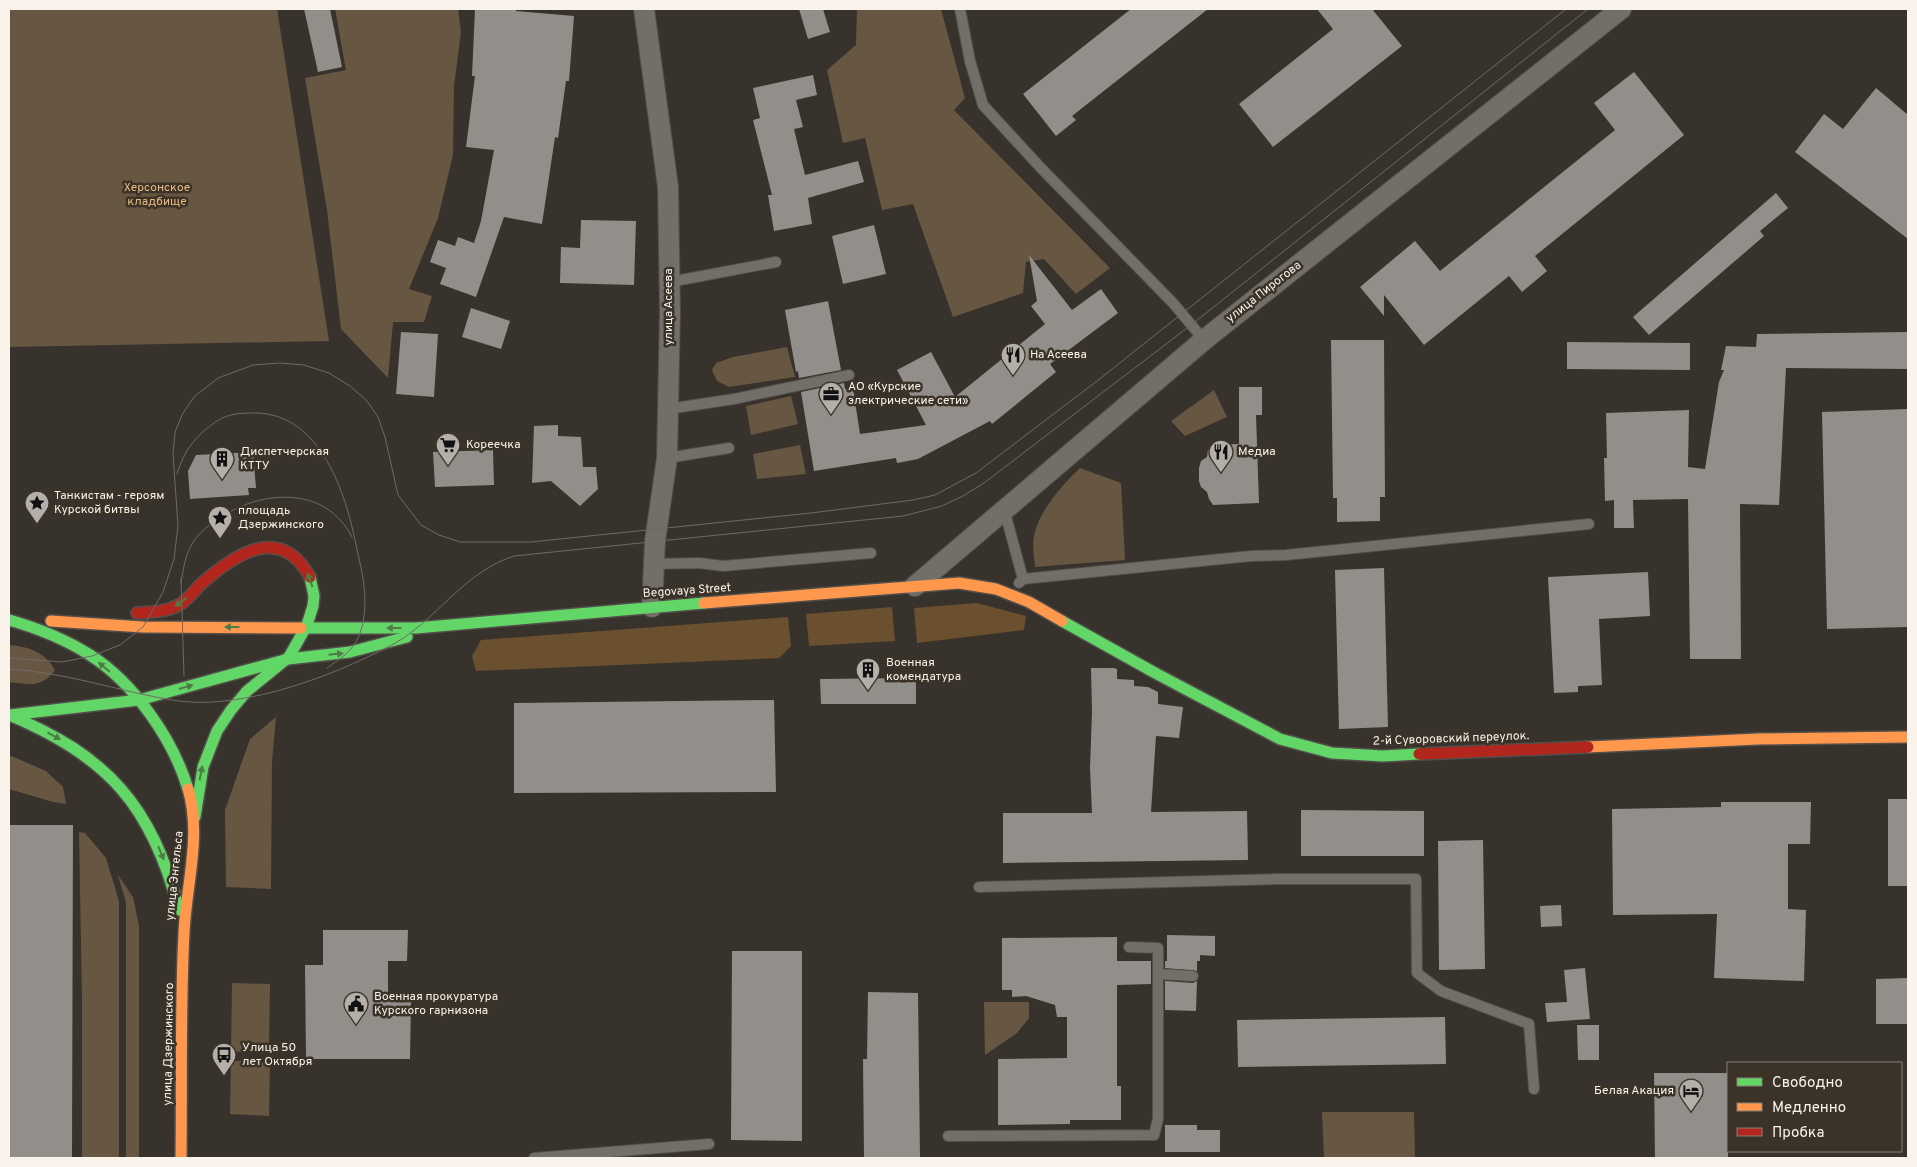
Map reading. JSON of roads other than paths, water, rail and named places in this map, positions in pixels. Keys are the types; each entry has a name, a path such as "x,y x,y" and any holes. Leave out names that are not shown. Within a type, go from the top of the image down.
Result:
{"street":[{"name":"улица Асеева","path":"644,9 668,187 670,282 666,458 655,541 652,607"},
{"name":"улица Пирогова","path":"915,586 1204,340 1621,9"},
{"path":"51,621 163,611 172,608 181,604 199,586 236,557 252,549 267,547 297,558 312,580 315,598 307,627 288,659 256,682 239,699 224,720 212,741 202,766 195,821"},
{"name":"2-й Суворовский переулок.","path":"915,586 959,583 996,589 1029,602 1157,674 1280,739 1332,753 1383,756 1758,739 1908,737"},
{"name":"Begovaya Street","path":"460,625 652,607 915,586"},
{"path":"9,620 142,627 416,628 460,625"},
{"name":"улица Энгельса","path":"9,620 52,635 92,656 139,700 164,736 180,764 189,791 195,821 184,931"},
{"path":"9,715 139,700 288,659 350,652 460,625"},
{"name":"улица Энгельса","path":"9,715 54,735 90,758 118,783 139,808 168,869 184,931"},
{"name":"улица Дзержинского","path":"182,1158 184,931"}],"lane":[{"path":"960,9 970,61 983,105 1040,167 1168,298 1204,340"},
{"path":"670,282 776,262"},
{"path":"668,409 734,399 849,375"},
{"path":"666,458 729,448"},
{"path":"1004,509 1023,578"},
{"path":"1009,594 1023,578 1251,556 1286,555 1589,524"},
{"path":"654,564 699,563 723,566 871,553"},
{"path":"979,887 1277,879 1416,878 1417,973 1441,991 1529,1024 1534,1089"},
{"path":"948,1136 1154,1135 1158,1119 1158,948 1129,947"},
{"path":"1158,974 1193,976"},
{"path":"534,1158 708,1144"}],"tram line":[{"path":"9,658 62,662 92,656 120,645 143,627 163,592 174,559 178,526 173,454 175,432 183,413 194,397 218,378 253,365 280,363 304,365 329,373 350,386 367,401 378,417 385,437 398,495 421,525 439,535 460,542 531,542 811,513 913,500 935,495 976,473 1097,381 1566,9"},
{"path":"9,669 50,674 172,700 197,702 249,697 276,691 329,674 389,646 416,629 468,582 497,563 514,556 903,516 942,506 984,483 1191,325 1588,9"},
{"path":"177,474 187,450 197,438 217,421 231,415 257,413 279,417 298,427 314,442 327,461 345,503 352,525 365,595 362,627 356,641 344,656 327,668"},
{"path":"181,584 188,553 198,536 223,516 257,501 276,498 294,498 311,501 327,509 341,521 352,537"},
{"path":"181,578 184,676"}],"place":[{"name":"На Асеева","path":"1013,376"},
{"name":"АО «Курские электрические сети»","path":"831,415"},
{"name":"Кореечка","path":"448,466"},
{"name":"Медиа","path":"1221,473"},
{"name":"Диспетчерская КТТУ","path":"222,480"},
{"name":"Танкистам - героям Курской битвы","path":"37,524"},
{"name":"площадь Дзержинского","path":"220,539"},
{"name":"Военная комендатура","path":"868,691"},
{"name":"Военная прокуратура Курского гарнизона","path":"356,1025"},
{"name":"Улица 50 лет Октября","path":"224,1076"},
{"name":"Белая Акация","path":"1691,1112"}],"park label":[{"name":"Херсонское кладбище","path":"157,195"}]}
